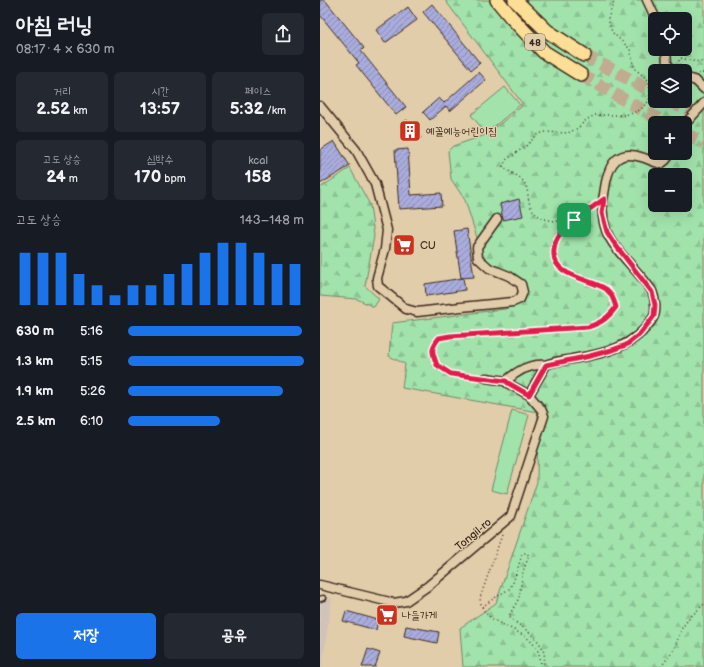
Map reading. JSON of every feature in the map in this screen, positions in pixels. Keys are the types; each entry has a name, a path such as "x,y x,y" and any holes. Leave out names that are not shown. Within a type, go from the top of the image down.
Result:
{"main road":[{"name":"48","path":"497,0 544,52 581,75"},
{"name":"48","path":"515,0 547,31 584,55"}],"street":[{"path":"647,0 653,12"},
{"path":"692,80 696,81 704,89"},
{"path":"692,116 704,103"},
{"path":"320,106 356,150 375,184 387,230 386,249 377,278 378,286 406,309 417,312 461,306 513,302 520,299 523,292 521,284 509,276 489,268 478,258 477,247 497,220"},
{"path":"506,381 518,371 539,364 546,365 590,356 626,345 640,334 654,316 655,305 652,292 607,232 602,213 607,176 610,166 614,161 629,156 640,157 661,164 666,160"},
{"path":"486,378 506,381 529,395 546,365"},
{"name":"Tongil-ro","path":"320,585 394,603 406,601 428,586 511,516 544,416 542,409 529,395"}],"path":[{"path":"574,220 551,221 536,214 530,205 528,192 524,181 506,170 503,166 506,160 526,146 537,135 544,132 568,133 578,128 586,120 595,115 630,114 640,110 649,101 650,94 648,80 634,68 630,49 612,32 608,20 613,4 617,0"},
{"path":"678,64 681,58 704,62"},
{"path":"696,72 704,73"},
{"path":"486,378 451,374 437,365 433,353 433,345 439,338 450,336 588,327 602,322 610,316 616,307 613,297 605,289 564,272 555,260 553,254 555,243 560,234 574,220 604,199"},
{"path":"503,523 504,531 480,598 482,607 489,616 498,623 516,630 531,641 541,656 541,667"},
{"path":"482,607 509,589 513,584 522,555 525,553 528,554 529,556 523,571 519,598 509,616 540,643 544,654 544,664 541,667"},
{"path":"660,667 674,648 682,628 690,616 704,604"}],"shaded area":[{"path":"320,595 332,598 322,667 320,667"}],"green space":[{"path":"445,0 704,0 704,667 463,667 460,628 496,603 537,482 538,412 402,388 405,364 389,356 392,323 505,309 523,302 527,295 523,282 490,266 482,258 465,200 451,179 448,151 453,146 486,135 521,107 522,103"},
{"path":"505,87 520,105 486,133 471,115"},
{"path":"350,168 370,205 374,236 365,286 379,299 374,307 357,299 320,296 320,188"},
{"path":"512,410 529,415 507,494 491,490"}],"building":[{"path":"320,0 325,0 364,48 361,51 406,107 396,115 356,65 359,63 320,15"},
{"path":"432,4 480,63 471,70 423,12"},
{"path":"408,7 417,20 385,43 376,30"},
{"path":"479,72 486,80 450,111 446,106 430,120 423,112 439,98 444,103"},
{"name":"예꼴예능어린이집","path":"407,120 421,138 411,140 400,125"},
{"path":"334,141 350,166 320,184 320,150"},
{"path":"408,149 411,195 441,193 442,206 399,209 395,150"},
{"path":"519,199 523,216 503,220 500,204"},
{"path":"467,229 474,277 461,278 454,231"},
{"path":"463,278 465,290 426,296 425,284"},
{"path":"346,611 378,620 376,630 343,621"},
{"path":"406,626 439,632 437,643 404,636"},
{"path":"368,649 380,653 375,667 362,667"}],"tunnel":[{"path":"584,55 648,89"},
{"path":"581,75 653,116"},
{"path":"683,108 704,119"},
{"path":"692,137 704,143"}],"place":[{"name":"예꼴예능어린이집","path":"410,131"},
{"name":"CU","path":"404,245"},
{"name":"나들가게","path":"387,615"}],"route":[{"path":"604,199 602,213 607,232 652,292 655,305 654,316 640,334 626,345 612,350 546,365 529,395 506,381 493,378 451,374 437,365 433,353 433,345 439,338 588,327 602,322 610,316 616,307 613,297 605,289 564,272 555,260 553,254 555,243 560,234 574,220 604,199"}]}
